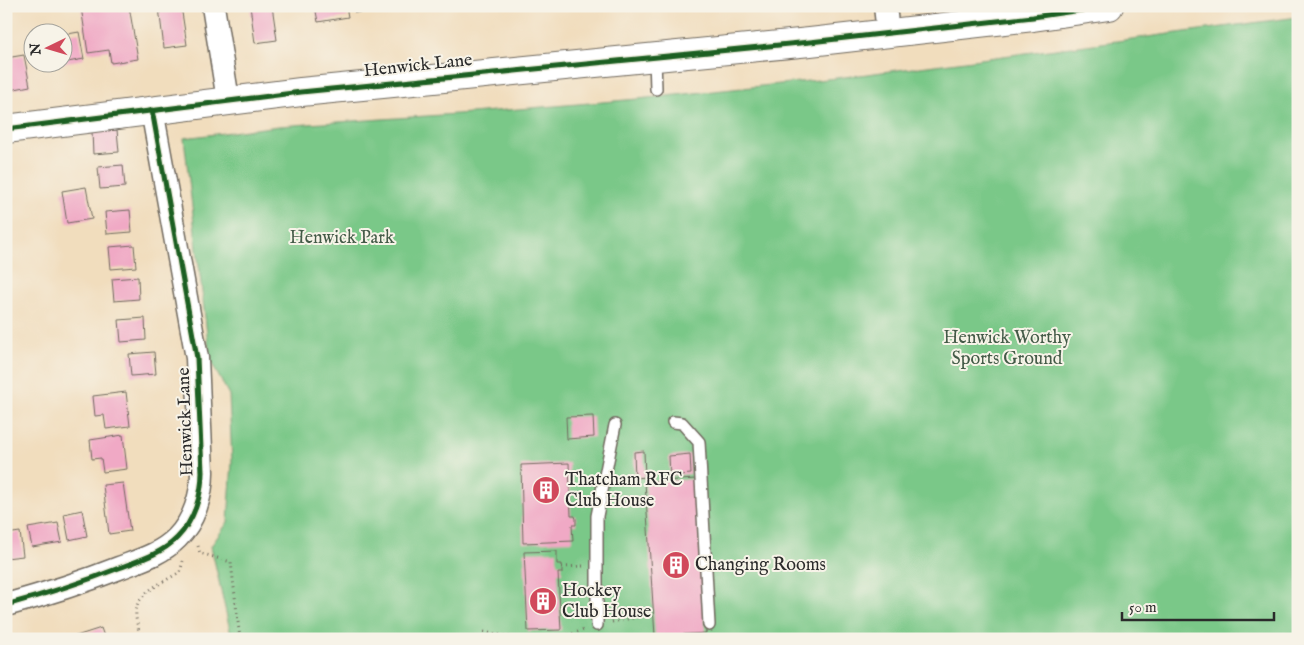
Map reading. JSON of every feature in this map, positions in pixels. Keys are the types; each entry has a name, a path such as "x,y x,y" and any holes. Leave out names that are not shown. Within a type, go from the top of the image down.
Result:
{"street":[{"path":"213,6 228,100"},
{"path":"885,6 888,33"},
{"name":"Henwick Lane","path":"189,520 202,486 197,358 152,110 430,78 655,58 888,33 1032,12 1109,6"},
{"path":"6,129 152,110"},
{"path":"6,605 70,587 155,555 172,543 189,520"}],"lane":[{"path":"655,58 656,89"},
{"path":"673,422 682,423 699,442 709,625"},
{"path":"597,625 597,516 615,426"}],"path":[{"path":"189,520 200,553 231,562 240,639"},
{"path":"141,639 136,617 138,602 145,594 180,572 184,558"},
{"path":"484,632 521,639"}],"green space":[{"name":"Henwick Worthy Sports Ground","path":"1298,17 1298,639 232,639 211,546 228,522 232,462 229,395 210,360 184,138 279,126 638,99 837,78"}],"building":[{"path":"129,6 138,59 111,63 109,50 88,53 81,7"},
{"path":"181,6 187,45 164,48 159,8"},
{"path":"250,6 272,6 277,40 255,43"},
{"path":"315,6 346,6 348,17 318,22"},
{"path":"354,6 385,6 385,8 355,13"},
{"path":"79,32 84,59 72,61 72,33"},
{"path":"22,55 22,72 27,72 30,86 10,90 8,77 6,77 6,58"},
{"path":"117,130 119,152 93,154 92,132"},
{"path":"123,165 125,187 100,189 98,167"},
{"path":"86,187 92,219 67,223 62,191"},
{"path":"130,210 132,232 107,234 105,212"},
{"path":"134,245 136,267 111,269 109,247"},
{"path":"138,277 139,299 114,301 112,279"},
{"path":"145,318 146,340 121,342 119,320"},
{"path":"154,352 156,374 131,376 129,354"},
{"path":"126,392 130,426 106,429 104,415 95,416 93,396"},
{"path":"593,416 594,437 567,439 566,417"},
{"path":"123,435 127,469 103,472 101,458 92,459 90,440"},
{"path":"644,451 645,477 635,478 634,452"},
{"path":"690,454 691,474 670,476 669,456"},
{"name":"Thatcham RFC Club House","path":"569,463 571,516 575,516 576,519 576,525 572,525 573,541 523,543 521,465"},
{"name":"Changing Rooms","path":"696,479 706,633 655,636 645,482"},
{"path":"123,483 130,531 109,534 103,485"},
{"path":"82,510 87,536 69,540 64,514"},
{"path":"58,523 62,542 32,547 28,528"},
{"path":"20,532 23,556 6,558 6,534"},
{"name":"Hockey Club House","path":"557,551 557,564 562,564 562,573 558,573 561,630 528,631 524,552"},
{"path":"101,628 105,639 70,639 70,638"}],"cycle path":[{"path":"6,129 301,92 810,42 1033,17 1109,6"},
{"path":"6,605 77,583 150,556 171,544 177,538 188,524 199,499 202,472 197,358 152,110"}],"place":[{"name":"Thatcham RFC Club House","path":"546,490"},
{"name":"Changing Rooms","path":"676,565"},
{"name":"Hockey Club House","path":"543,601"}],"park label":[{"name":"Henwick Park","path":"342,238"}]}
